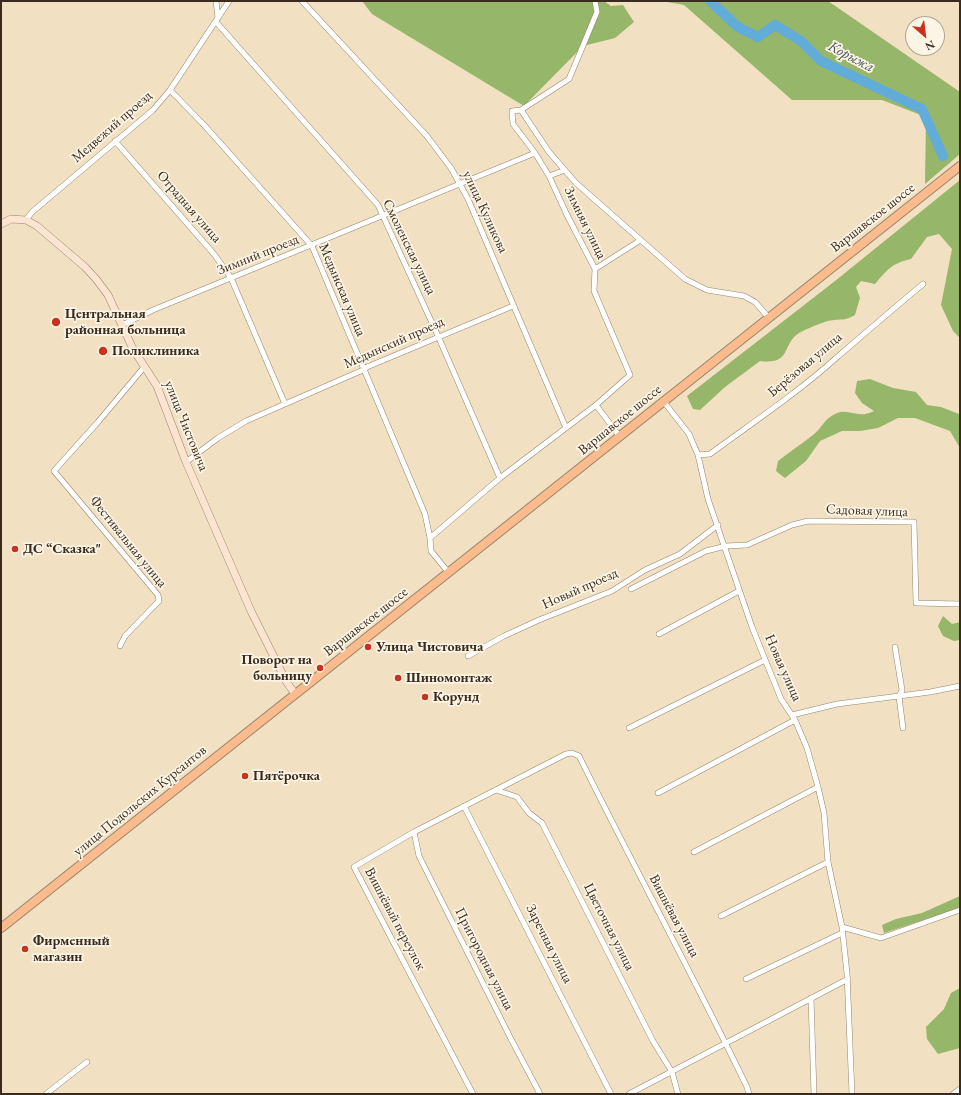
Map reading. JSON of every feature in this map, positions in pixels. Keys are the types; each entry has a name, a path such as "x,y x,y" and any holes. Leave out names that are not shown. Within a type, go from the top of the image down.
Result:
{"main road":[{"name":"Варшавское шоссе","path":"295,694 960,166"},
{"name":"улица Подольских Курсантов","path":"1,928 295,694"}],"street":[{"path":"216,1 217,20"},
{"name":"Медвежий проезд","path":"26,220 32,212 153,110 170,90 229,1"},
{"name":"улица Куликова","path":"302,1 426,135 451,168 460,183 566,428"},
{"path":"595,1 597,12 569,79 521,110 549,152 576,183 685,279 707,290 744,296 755,302 769,318"},
{"name":"Смоленская улица","path":"217,20 378,205 438,336 500,478"},
{"name":"Медынская улица","path":"170,90 205,126 312,246 425,514 432,551 449,573"},
{"name":"Зимняя улица","path":"521,110 512,111 513,124 535,153 549,176 595,269 594,291 630,375 596,405"},
{"name":"Отрадная улица","path":"115,141 214,254 231,278 285,404"},
{"name":"Зимний проезд","path":"122,325 231,278 312,246 535,153"},
{"path":"549,176 564,170"},
{"path":"1,224 11,219 26,220"},
{"name":"улица Чистовича","path":"26,220 37,226 96,278 108,295 133,349 145,366 156,386 186,462 264,640 286,681 295,694"},
{"path":"595,269 640,240"},
{"name":"Берёзовая улица","path":"698,454 710,454 778,404 834,360 854,341 924,284"},
{"name":"Медынский проезд","path":"186,462 218,438 246,421 363,370 367,366 513,306"},
{"name":"Фестивальная улица","path":"120,646 124,636 159,601 158,595 54,471 145,366"},
{"name":"Новая улица","path":"664,402 689,434 698,454 708,499 726,546 729,561 765,660 781,699 794,718 807,748 818,788 824,813 828,862 842,930 848,979 852,1094"},
{"path":"430,538 500,478 596,405 620,437"},
{"name":"Садовая улица","path":"726,546 750,544 804,522 914,522 916,603 960,604"},
{"name":"Новый проезд","path":"468,656 504,636 539,620 612,591 645,570 680,554 718,525"},
{"path":"631,589 690,558 706,551 726,546"},
{"path":"659,634 740,591"},
{"path":"895,648 902,690 899,696 904,728"},
{"path":"629,728 765,660"},
{"path":"658,793 794,718 837,704 960,686"},
{"name":"Вишнёвый переулок","path":"472,1094 354,867 414,832 566,754 572,753"},
{"name":"Вишнёвая улица","path":"572,753 578,756 726,1042 749,1094"},
{"path":"694,852 818,788"},
{"name":"Цветочная улица","path":"496,790 517,796 529,813 542,823 653,1041 672,1072 678,1094"},
{"name":"Заречная улица","path":"464,806 611,1094"},
{"name":"Пригородная улица","path":"414,832 418,856 540,1094"},
{"path":"722,916 828,862"},
{"path":"746,979 842,930 881,938 960,910"},
{"path":"630,1094 726,1042 848,979"},
{"path":"811,998 814,1094"},
{"path":"46,1094 87,1062"},
{"path":"51,1089 55,1094"},
{"path":"953,1094 960,1089"}],"green space":[{"path":"362,1 604,1 611,6 623,5 634,22 615,38 583,46 524,106 372,14"},
{"path":"662,1 828,1 905,54 905,56 908,56 960,92 960,154 925,184 926,117 882,100 792,100 684,5"},
{"path":"960,180 960,338 953,331 941,305 952,249 939,234 927,237 911,259 894,265 875,284 861,281 856,287 860,298 855,315 844,319 832,320 799,333 793,338 782,357 777,360 760,361 725,387 700,410 693,409 687,396 835,281"},
{"path":"870,379 893,388 916,392 927,405 941,407 959,414 960,448 950,431 915,418 898,418 878,428 860,431 842,431 820,441 806,461 785,478 776,471 778,461 813,435 831,416 840,412 863,414 874,411 862,403 855,393 857,381"},
{"path":"943,616 952,624 960,622 960,640 954,641 943,636 938,626"},
{"path":"960,896 960,908 884,933 882,925 896,919 922,913"},
{"path":"960,988 960,1048 938,1054 927,1039 926,1027 944,1009 951,993"}],"waterway":[{"name":"Корыжа","path":"710,1 738,27 758,37 775,25 801,41 821,61 922,109 943,156"}],"place":[{"name":"Центральная районная больница","path":"56,322"},
{"name":"Поликлиника","path":"103,351"},
{"name":"ДС “Сказка\"","path":"15,549"},
{"name":"Улица Чистовича","path":"368,647"},
{"name":"Поворот на больницу","path":"320,668"},
{"name":"Шиномонтаж","path":"398,678"},
{"name":"Корунд","path":"425,697"},
{"name":"Пятёрочка","path":"245,776"},
{"name":"Фирменный магазин","path":"25,949"}]}
